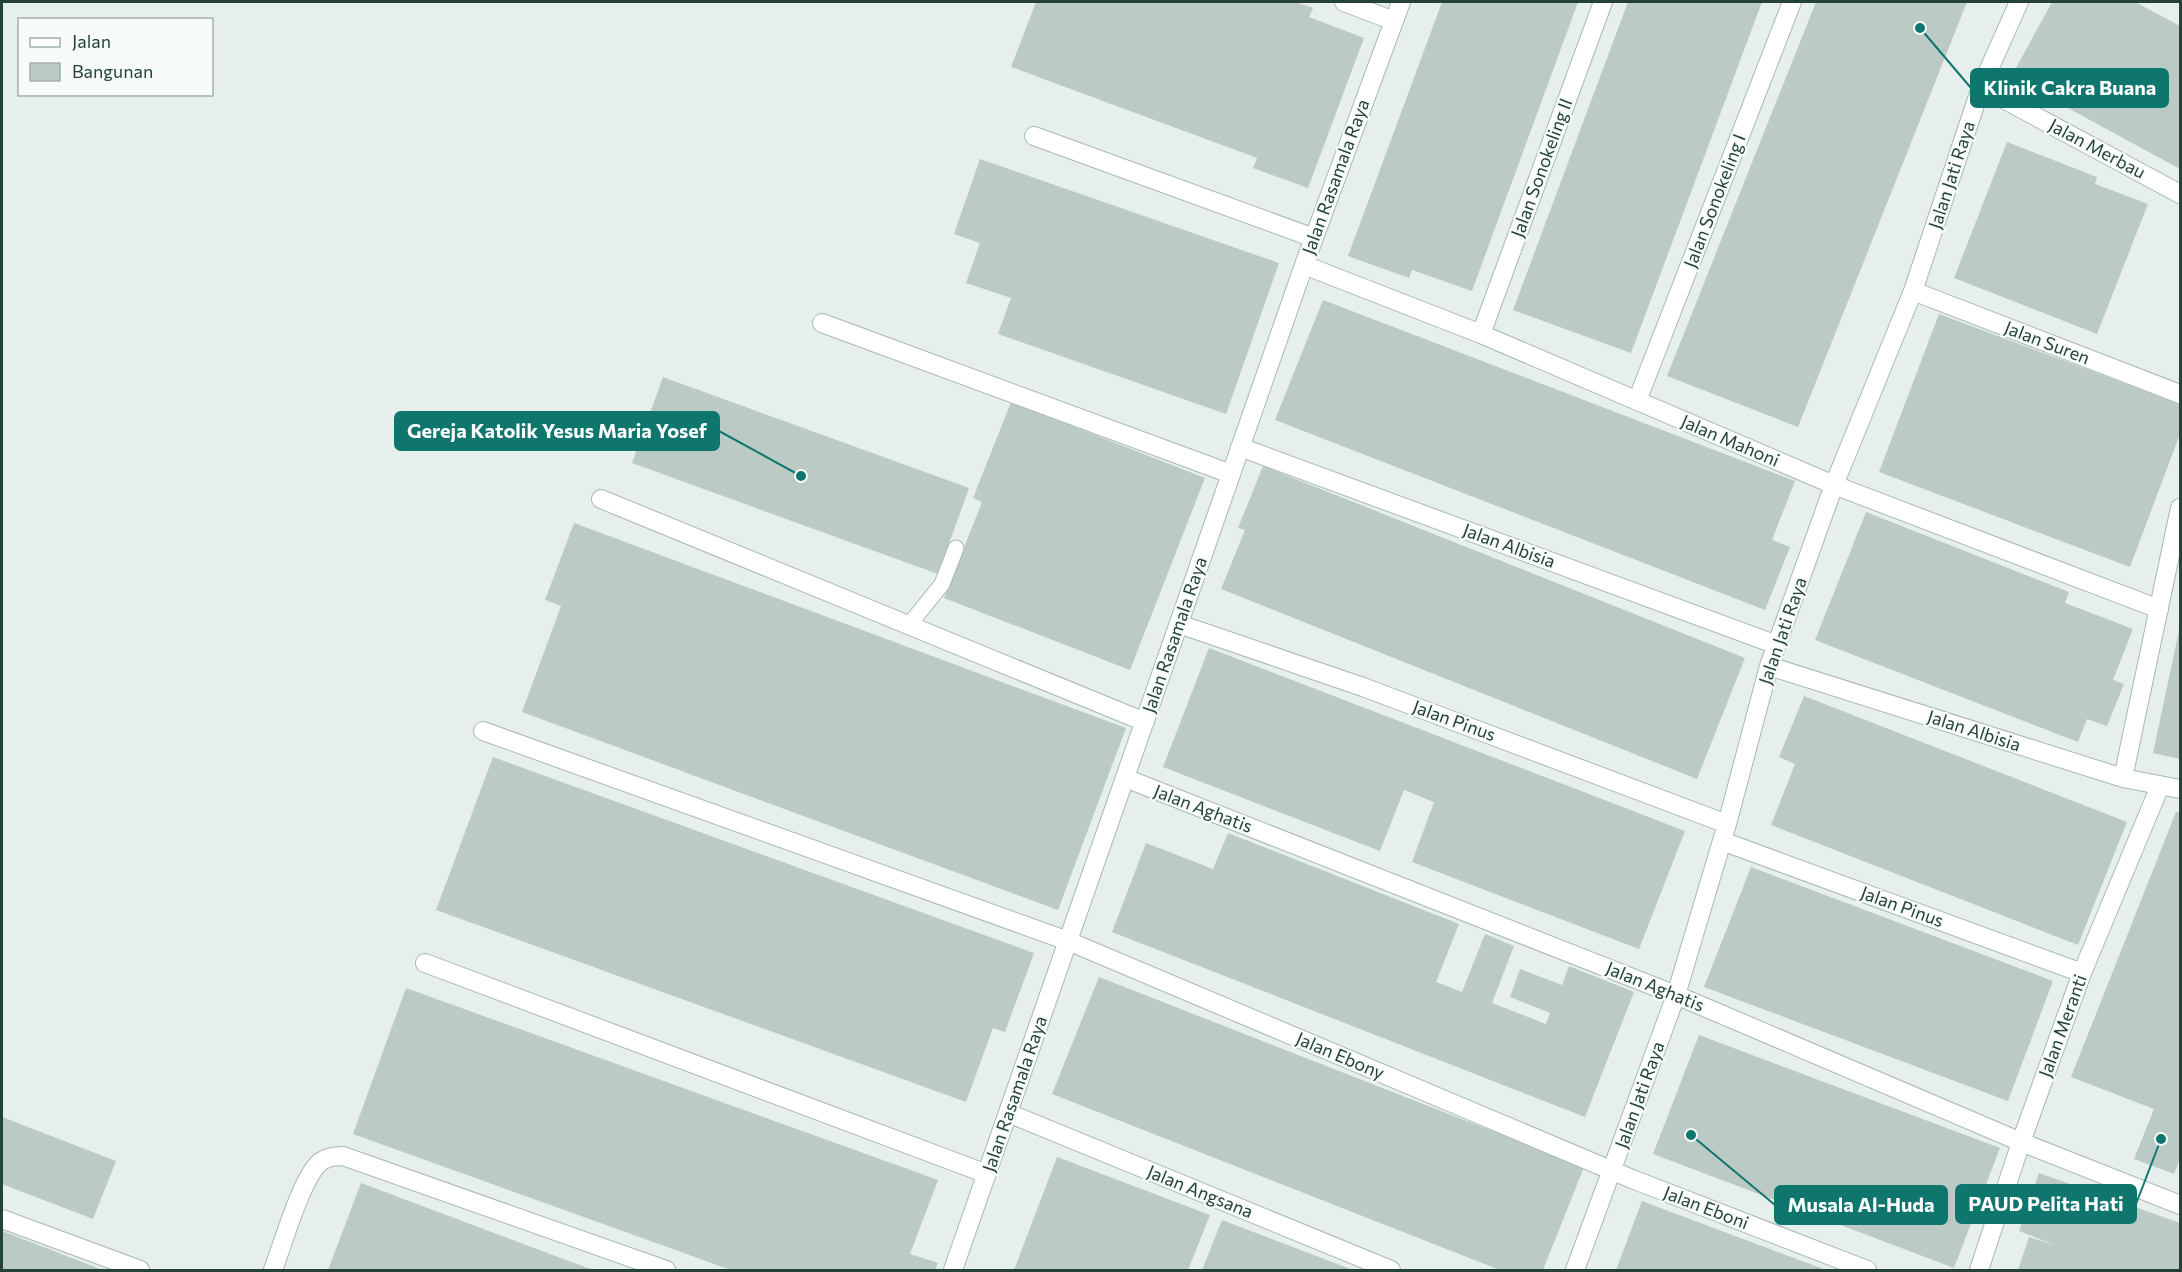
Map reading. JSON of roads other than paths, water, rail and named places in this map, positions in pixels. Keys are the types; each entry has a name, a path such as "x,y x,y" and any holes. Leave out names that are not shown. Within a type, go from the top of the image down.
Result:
{"street":[{"path":"1344,2 1394,21"},
{"name":"Jalan Rasamala Raya","path":"953,1270 1304,265 1401,2"},
{"name":"Jalan Sonokeling II","path":"1481,334 1603,2"},
{"name":"Jalan Sonokeling I","path":"1637,401 1792,2"},
{"name":"Jalan Jati Raya","path":"1575,1270 1676,995 1725,832 1769,666 1834,485 1913,291 1981,87 2019,2"},
{"name":"Jalan Merbau","path":"1981,87 2181,194"},
{"path":"1034,136 1314,238"},
{"name":"Jalan Mahoni","path":"1304,265 1481,334 1834,485 2159,609"},
{"name":"Jalan Suren","path":"1913,291 2181,394"},
{"path":"822,323 1231,474"},
{"name":"Jalan Albisia","path":"1240,447 1777,645"},
{"path":"601,499 1145,722"},
{"path":"2123,778 2181,508"},
{"name":"Jalan Pinus","path":"1179,624 1374,692 2082,974"},
{"name":"Jalan Albisia","path":"1769,666 2123,778 2181,789"},
{"name":"Jalan Ebony","path":"483,731 1068,941 1612,1171"},
{"name":"Jalan Aghatis","path":"1125,778 1676,995 2021,1142 2181,1205"},
{"name":"Jalan Meranti","path":"1979,1270 2021,1142 2082,974 2160,786"},
{"path":"425,963 987,1174"},
{"name":"Jalan Angsana","path":"1008,1113 1391,1270"},
{"path":"273,1270 313,1171 321,1161 343,1156 666,1270"},
{"name":"Jalan Eboni","path":"1612,1171 1867,1270"},
{"path":"2,1219 140,1270"}],"lane":[{"path":"909,625 942,584 956,548"}],"place":[{"name":"Klinik Cakra Buana","path":"1920,28"},
{"name":"Gereja Katolik Yesus Maria Yosef","path":"801,476"},
{"name":"Musala Al-Huda","path":"1691,1135"},
{"name":"PAUD Pelita Hati","path":"2161,1139"}]}
